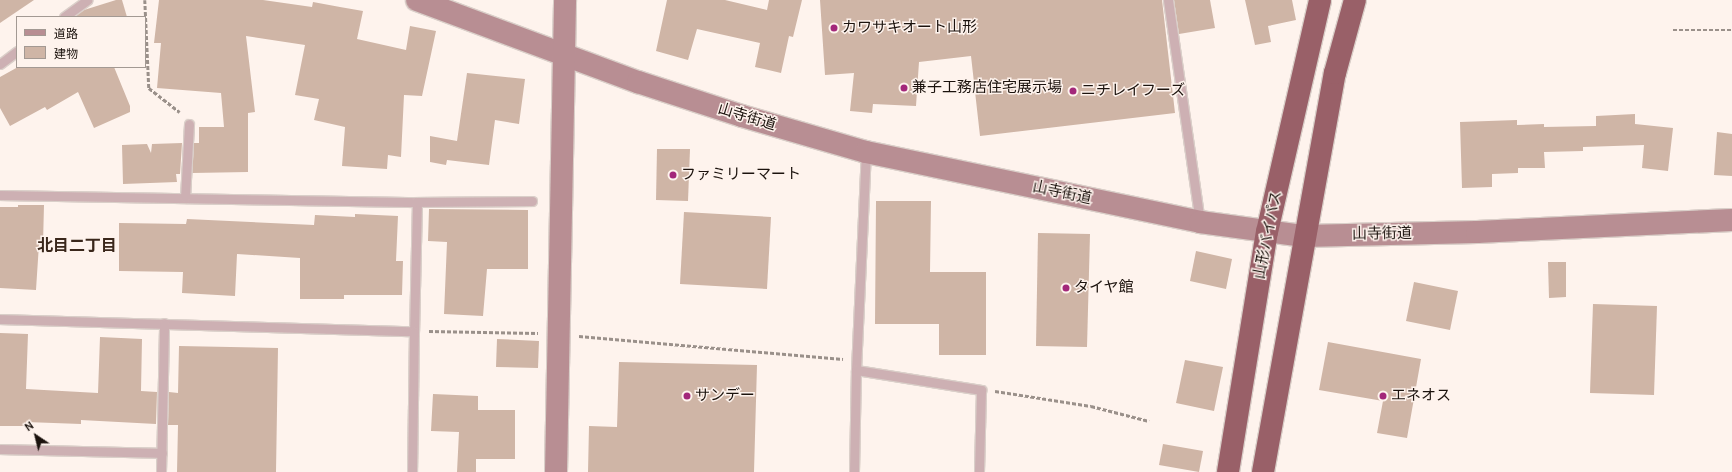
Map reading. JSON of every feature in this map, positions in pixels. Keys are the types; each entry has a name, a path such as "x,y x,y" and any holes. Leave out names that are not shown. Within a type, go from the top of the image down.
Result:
{"highway":[{"name":"山形バイパス","path":"1228,472 1267,232 1320,0"},
{"path":"1263,472 1304,236 1335,73 1355,0"}],"main road":[{"name":"山寺街道","path":"417,0 638,82 734,114 866,152 1200,222 1304,236 1477,232 1732,220"},
{"path":"556,472 565,0"}],"lane":[{"path":"65,16 87,0"},
{"path":"1168,0 1200,222"},
{"path":"0,64 16,53"},
{"path":"185,198 189,124"},
{"path":"854,472 856,360 866,152"},
{"path":"0,195 417,202 532,201"},
{"path":"412,472 417,202"},
{"path":"0,319 414,331"},
{"path":"161,472 164,323"},
{"path":"856,370 981,390 979,472"},
{"path":"0,449 162,453"}],"path":[{"path":"145,0 146,16"},
{"path":"146,22 149,88 174,110 185,115 189,124"},
{"path":"1673,30 1732,30"},
{"path":"414,331 558,334 856,360"},
{"path":"981,390 1022,393 1091,406 1149,421"}],"building":[{"path":"0,0 34,0 0,23"},
{"path":"116,0 122,0 127,16 75,16 84,10"},
{"path":"159,0 263,0 312,7 313,2 363,11 357,39 406,50 410,26 436,31 422,96 404,95 401,157 388,155 387,169 342,166 345,127 314,120 319,99 295,95 305,45 246,36 255,112 248,113 248,172 192,173 194,143 199,143 199,127 224,127 221,93 157,88 161,43 154,43"},
{"path":"667,0 725,0 767,10 769,0 802,0 793,37 789,36 781,73 755,67 760,43 697,29 688,60 656,51"},
{"name":"ニチレイフーズ","path":"820,0 1162,0 1175,113 980,136 971,56 919,62 916,106 873,104 872,113 850,111 854,73 825,75"},
{"path":"1174,0 1210,0 1215,28 1179,34"},
{"path":"1245,0 1292,0 1296,20 1268,26 1271,42 1255,45"},
{"path":"16,68 114,68 130,106 130,112 94,128 78,92 47,110 45,107 10,126 0,108 0,77"},
{"path":"467,73 525,79 519,124 495,120 489,165 447,160 446,165 430,162 430,136 457,141"},
{"path":"1635,114 1635,124 1673,128 1668,171 1642,168 1644,145 1583,147 1583,151 1544,152 1545,168 1518,168 1518,173 1492,174 1492,187 1462,188 1460,122 1517,120 1517,125 1544,124 1544,127 1596,126 1596,116"},
{"path":"1717,132 1732,134 1732,176 1714,175"},
{"path":"182,143 180,174 176,174 177,182 123,184 122,145 147,144 151,153 152,144"},
{"name":"ファミリーマート","path":"657,149 690,149 688,201 656,200"},
{"path":"876,201 931,201 930,272 986,272 986,355 939,355 939,324 875,324"},
{"path":"18,205 44,205 43,244 39,244 36,290 0,288 0,207 18,207"},
{"path":"429,209 528,210 528,269 487,269 483,316 444,314 447,242 428,241"},
{"path":"684,212 771,217 767,289 680,284"},
{"path":"355,214 398,216 396,261 403,261 402,295 344,295 344,299 300,299 300,258 237,254 235,296 182,293 183,272 119,271 119,223 186,224 187,219 314,225 315,215 355,217"},
{"path":"1038,233 1090,234 1087,347 1036,346"},
{"path":"1196,251 1232,259 1226,289 1190,281"},
{"path":"1548,262 1566,262 1566,297 1549,298"},
{"path":"1414,282 1458,291 1450,330 1406,321"},
{"path":"1593,304 1657,306 1654,395 1590,393"},
{"path":"0,333 28,334 26,389 98,393 100,337 142,339 141,391 157,392 156,424 81,420 81,424 26,422 26,426 0,426"},
{"path":"497,339 539,341 538,368 496,367"},
{"name":"エネオス","path":"1328,342 1421,359 1407,438 1377,433 1383,401 1319,390"},
{"path":"179,346 278,348 276,472 177,472 178,425 168,425 169,392 178,393"},
{"path":"1185,360 1223,367 1214,411 1176,403"},
{"name":"サンデー","path":"619,362 757,365 754,472 588,472 589,426 617,427"},
{"path":"433,394 478,396 478,410 515,410 515,459 476,459 476,472 457,472 459,432 431,431"},
{"path":"1163,444 1203,451 1199,472 1159,465"}],"place":[{"name":"カワサキオート山形","path":"834,28"},
{"name":"兼子工務店住宅展示場","path":"904,88"},
{"name":"ニチレイフーズ","path":"1073,91"},
{"name":"ファミリーマート","path":"673,175"},
{"name":"タイヤ館","path":"1066,288"},
{"name":"サンデー","path":"687,396"},
{"name":"エネオス","path":"1383,396"}],"district":[{"name":"北目二丁目","path":"77,246"}]}
